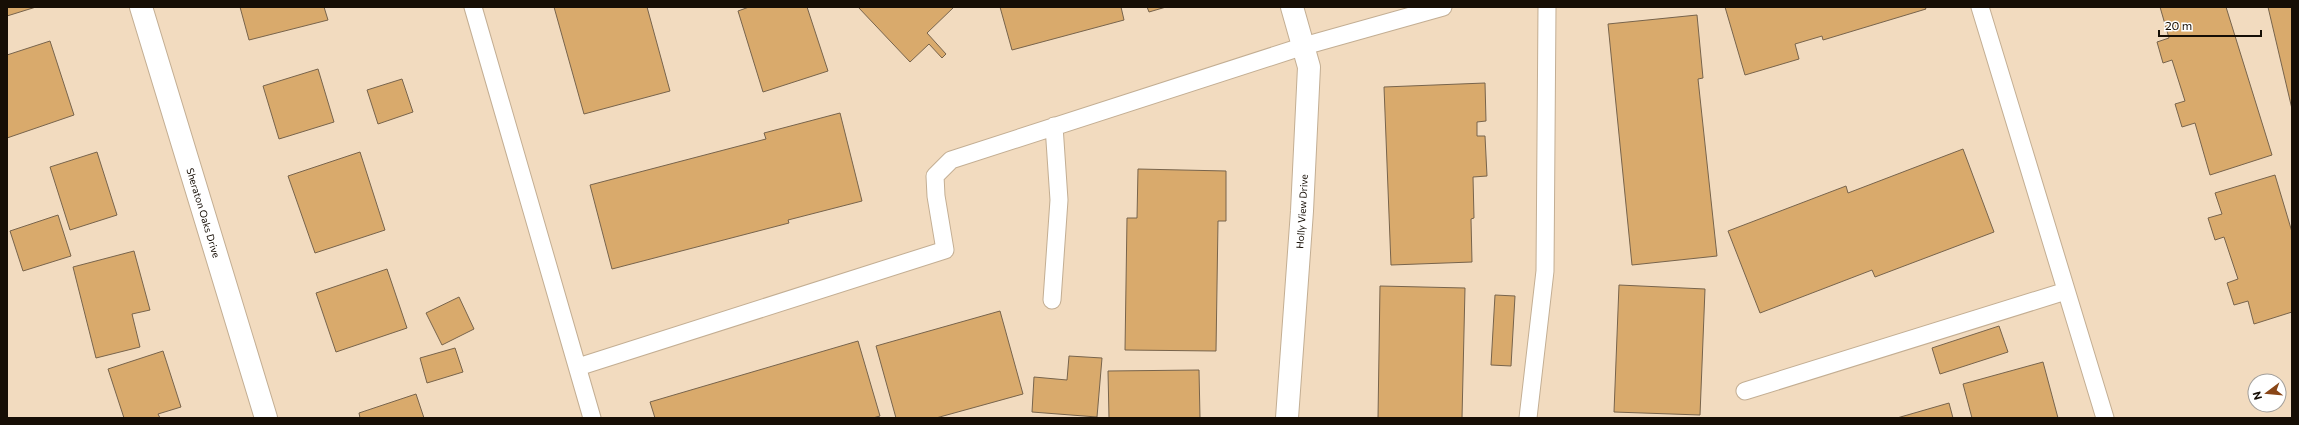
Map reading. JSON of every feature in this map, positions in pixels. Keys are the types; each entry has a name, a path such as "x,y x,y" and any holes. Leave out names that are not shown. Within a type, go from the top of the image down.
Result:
{"street":[{"name":"Sheraton Oaks Drive","path":"141,7 266,418"},
{"name":"Holly View Drive","path":"1287,418 1302,211 1309,67 1292,7"}],"lane":[{"path":"473,7 592,418"},
{"path":"578,368 945,250 936,196 935,176 951,160 1304,46 1443,7"},
{"path":"1528,418 1545,271 1547,7"},
{"path":"1980,7 2105,418"},
{"path":"1052,300 1059,200 1054,126"},
{"path":"1745,391 2066,291"}],"building":[{"path":"7,7 36,7 7,16"},
{"path":"240,7 324,7 328,20 249,40"},
{"path":"554,7 647,7 670,91 584,114"},
{"path":"749,7 807,7 828,71 763,92 738,11"},
{"path":"858,7 954,7 927,33 946,54 942,58 929,44 910,62"},
{"path":"1000,7 1121,7 1124,20 1012,50"},
{"path":"1147,7 1166,7 1149,12"},
{"path":"1725,7 1925,7 1926,9 1823,40 1822,36 1795,44 1799,59 1745,75"},
{"path":"2160,7 2226,7 2272,155 2210,175 2195,123 2182,127 2175,104 2185,101 2172,60 2163,63 2157,42 2169,38"},
{"path":"2268,7 2292,7 2292,109"},
{"path":"1697,15 1703,78 1698,79 1717,256 1632,265 1608,24"},
{"path":"50,41 74,115 7,138 7,55"},
{"path":"318,69 334,122 279,139 263,86"},
{"path":"402,79 413,112 378,124 367,90"},
{"path":"1485,83 1486,121 1477,122 1477,136 1485,136 1487,176 1473,177 1474,218 1471,219 1472,262 1391,265 1384,87"},
{"path":"840,113 862,201 788,220 789,223 612,269 590,185 766,139 764,133"},
{"path":"1963,149 1994,232 1875,277 1872,270 1760,313 1728,231 1846,186 1848,193"},
{"path":"97,152 117,215 70,230 50,167"},
{"path":"360,152 385,230 315,253 288,176"},
{"path":"1138,169 1226,171 1226,221 1218,221 1216,351 1125,350 1127,218 1137,218"},
{"path":"2275,175 2292,232 2292,312 2254,324 2248,301 2234,305 2227,283 2238,279 2224,237 2215,240 2208,218 2222,214 2215,193"},
{"path":"58,215 71,256 23,271 10,231"},
{"path":"134,251 150,310 132,314 140,347 96,358 73,267"},
{"path":"387,269 407,328 336,352 316,293"},
{"path":"1619,285 1705,289 1700,415 1614,412"},
{"path":"1380,286 1465,288 1462,418 1378,418"},
{"path":"1495,295 1515,296 1511,366 1491,365"},
{"path":"459,297 474,329 442,345 426,313"},
{"path":"1000,311 1023,394 936,418 896,418 876,346"},
{"path":"1999,326 2008,352 1940,374 1932,348"},
{"path":"858,341 880,416 873,418 655,418 650,402"},
{"path":"455,348 463,372 427,383 420,358"},
{"path":"163,351 181,407 158,414 160,418 124,418 108,369"},
{"path":"1069,356 1102,358 1097,417 1032,412 1034,377 1067,380"},
{"path":"2043,362 2058,418 1972,418 1963,384"},
{"path":"1199,370 1200,418 1109,418 1108,371"},
{"path":"416,394 424,418 360,418 359,413"},
{"path":"1949,403 1953,418 1897,418"}]}
